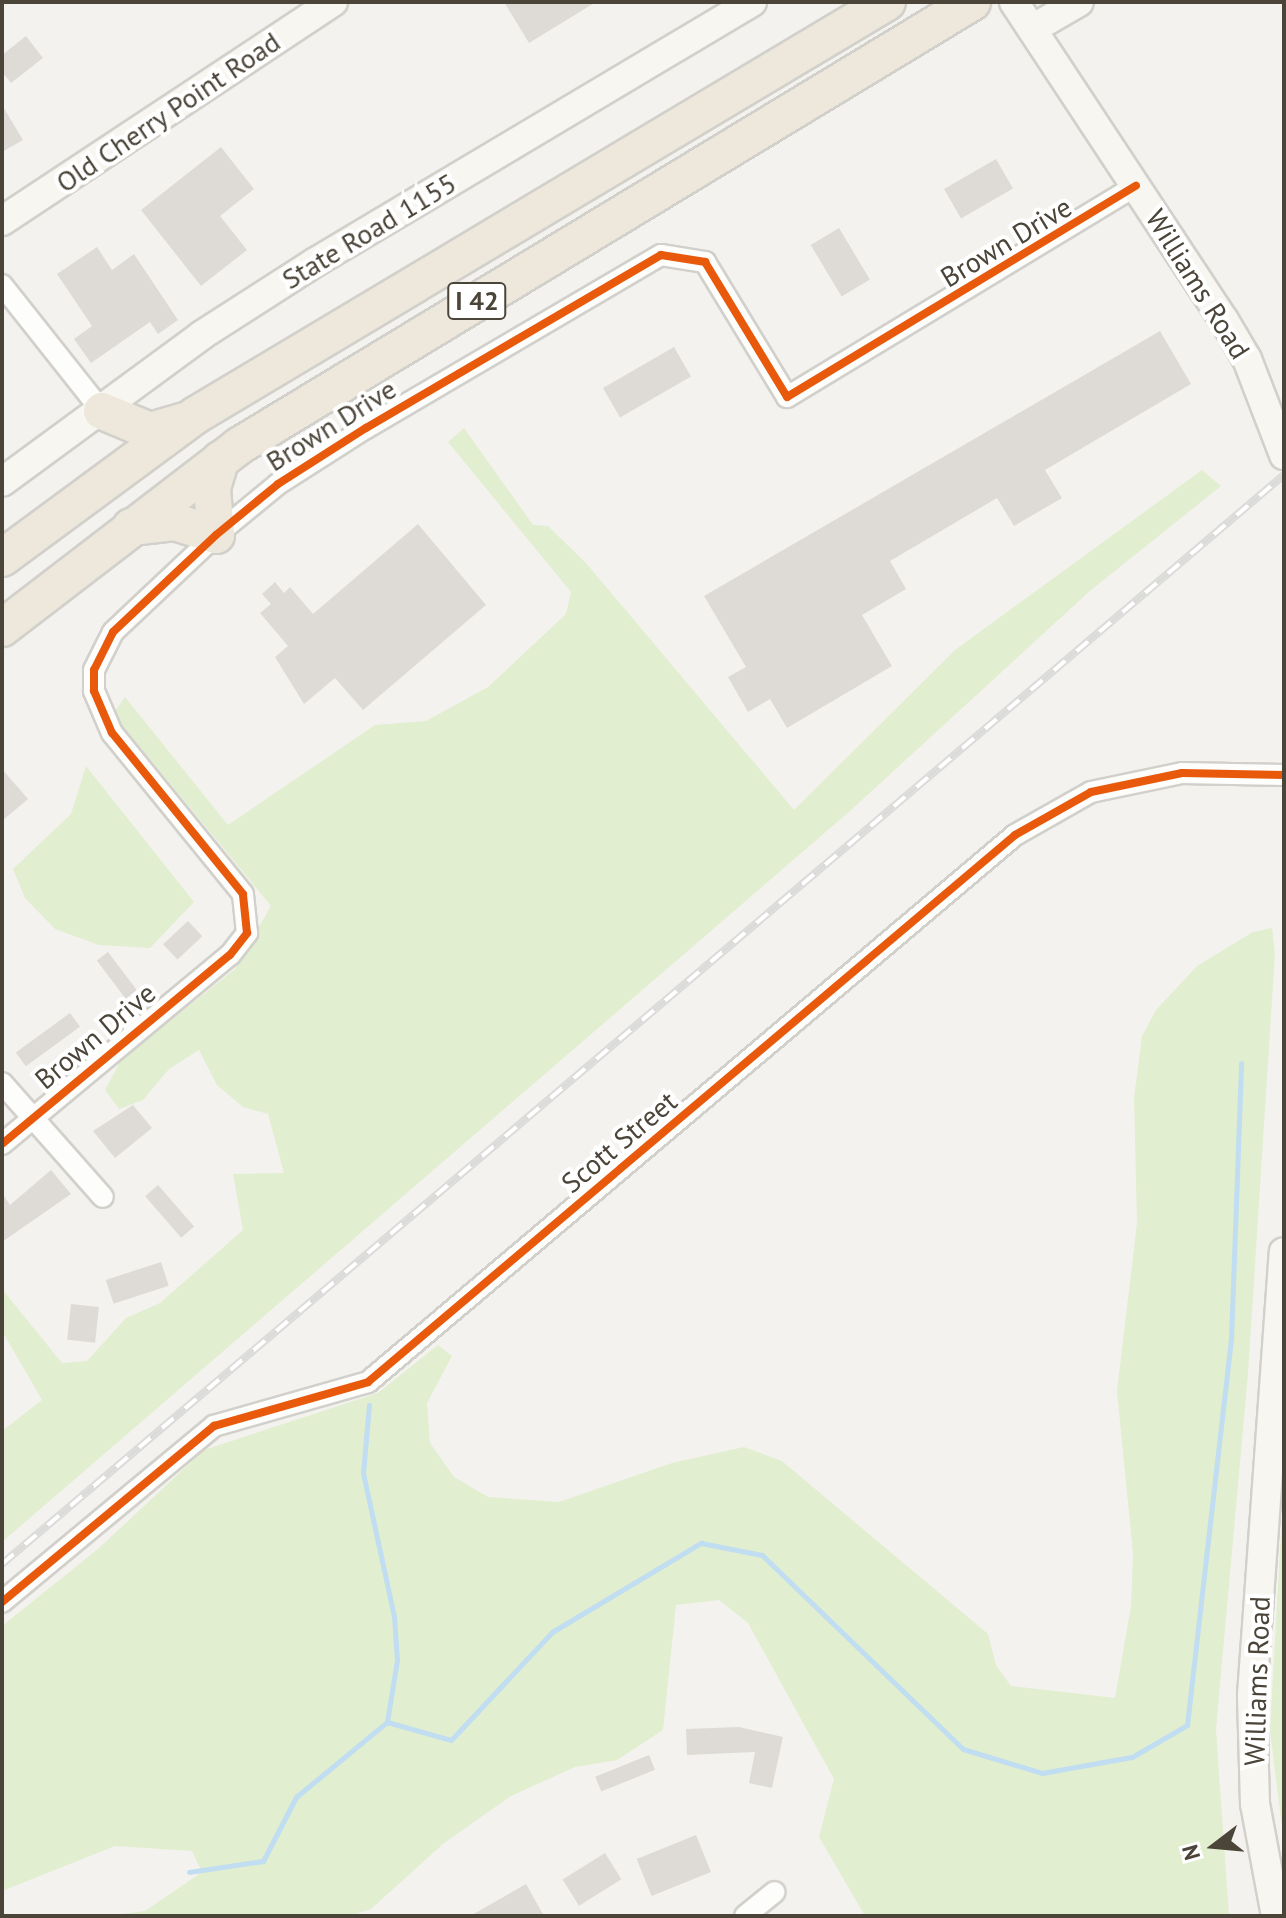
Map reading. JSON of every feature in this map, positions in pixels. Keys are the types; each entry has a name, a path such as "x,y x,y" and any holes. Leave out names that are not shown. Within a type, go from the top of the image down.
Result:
{"highway":[{"path":"2,558 196,415 887,2"},
{"name":"I 42","path":"2,628 221,459 972,2"},
{"path":"102,411 150,431 196,415"},
{"path":"95,490 110,462 102,411"},
{"path":"131,527 175,522 216,535 212,488 221,459"}],"street":[{"name":"Old Cherry Point Road","path":"4,216 333,2"},
{"name":"State Road 1155","path":"2,482 202,335 314,263 752,2"},
{"name":"Williams Road","path":"1014,2 1247,359 1284,455"},
{"path":"1032,29 1079,2"},
{"name":"Brown Drive","path":"2,1144 230,955 247,933 243,894 112,733 94,691 94,670 113,632 216,535 278,484 353,436 661,255 705,262 787,397 1136,186"},
{"path":"2,285 102,411"},
{"name":"Scott Street","path":"2,1602 214,1426 368,1382 1015,835 1091,792 1182,773 1284,775"},
{"path":"2,1083 36,1115 103,1197"},
{"name":"Williams Road","path":"1276,1916 1255,1804 1252,1709 1284,1252"},
{"path":"745,1916 775,1892"}],"green space":[{"path":"464,428 533,525 548,526 586,563 794,810 955,650 1202,470 1221,486 1091,590 850,811 2,1542 2,1431 42,1400 2,1331 2,1289 62,1363 87,1361 126,1318 160,1303 243,1230 233,1174 284,1173 268,1114 243,1107 217,1085 199,1050 169,1069 143,1100 119,1109 105,1090 121,1060 235,969 271,906 113,714 125,697 228,825 375,725 426,721 488,687 566,614 571,592 448,442"},
{"path":"86,766 194,902 150,948 99,945 55,929 25,898 13,869 71,814"},
{"path":"1272,928 1275,954 1248,1374 1216,1729 1229,1916 865,1916 819,1837 834,1779 748,1623 719,1600 676,1605 663,1730 617,1760 575,1767 511,1796 444,1843 371,1909 349,1916 106,1916 145,1911 202,1872 192,1851 115,1846 2,1891 2,1626 98,1549 204,1450 378,1393 438,1345 452,1356 427,1403 430,1443 454,1477 488,1497 559,1502 672,1463 744,1447 782,1461 988,1634 996,1665 1011,1686 1115,1698 1131,1606 1133,1554 1117,1391 1137,1223 1134,1098 1142,1036 1156,1010 1197,966 1253,932"},
{"path":"1284,1478 1284,1844 1270,1730"}],"building":[{"path":"504,2 596,2 529,43"},
{"path":"26,36 43,58 11,83 2,72 2,55"},
{"path":"2,105 23,140 2,152"},
{"path":"221,147 254,189 220,216 247,250 201,286 141,210"},
{"path":"996,159 1013,188 961,218 944,189"},
{"path":"839,228 870,279 842,296 811,245"},
{"path":"97,247 112,270 134,254 178,320 158,334 150,322 91,363 74,339 92,326 57,274"},
{"path":"1160,331 1191,384 1045,470 1062,498 1014,526 997,498 890,561 906,589 862,615 892,666 787,728 770,699 748,712 728,677 746,667 704,596"},
{"path":"674,347 691,376 620,417 603,388"},
{"path":"418,524 486,605 363,710 335,678 304,704 275,657 288,646 260,613 271,604 262,594 275,582 284,593 290,587 313,614"},
{"path":"2,769 28,799 2,821"},
{"path":"188,921 202,936 177,960 163,944"},
{"path":"108,952 137,990 126,999 97,960"},
{"path":"70,1013 80,1027 26,1066 16,1052"},
{"path":"133,1105 152,1128 115,1158 93,1131"},
{"path":"51,1170 71,1194 2,1242 2,1193 10,1205"},
{"path":"158,1185 194,1227 181,1238 145,1196"},
{"path":"161,1262 169,1286 114,1304 106,1280"},
{"path":"71,1304 99,1307 95,1343 67,1340"},
{"path":"739,1727 783,1737 772,1788 749,1783 755,1752 687,1755 686,1729"},
{"path":"649,1755 655,1770 601,1792 595,1777"},
{"path":"696,1835 711,1872 652,1896 637,1859"},
{"path":"605,1853 621,1879 579,1906 563,1879"},
{"path":"526,1884 544,1916 470,1916"}],"waterway":[{"path":"189,1872 263,1861 296,1797 387,1722 451,1740 552,1632 701,1543 762,1555 963,1749 1042,1773 1132,1757 1187,1725 1231,1339 1241,1063"},
{"path":"369,1405 363,1473 394,1616 397,1660 387,1722"}],"railway":[{"path":"2,1564 1284,475"}],"cycle path":[{"path":"2,1144 230,955 247,933 243,894 112,733 94,691 94,670 113,632 216,535 278,484 366,428 661,255 705,262 787,397 1136,186"},
{"path":"2,1602 214,1426 368,1382 1015,835 1091,792 1182,773 1284,775"}]}
